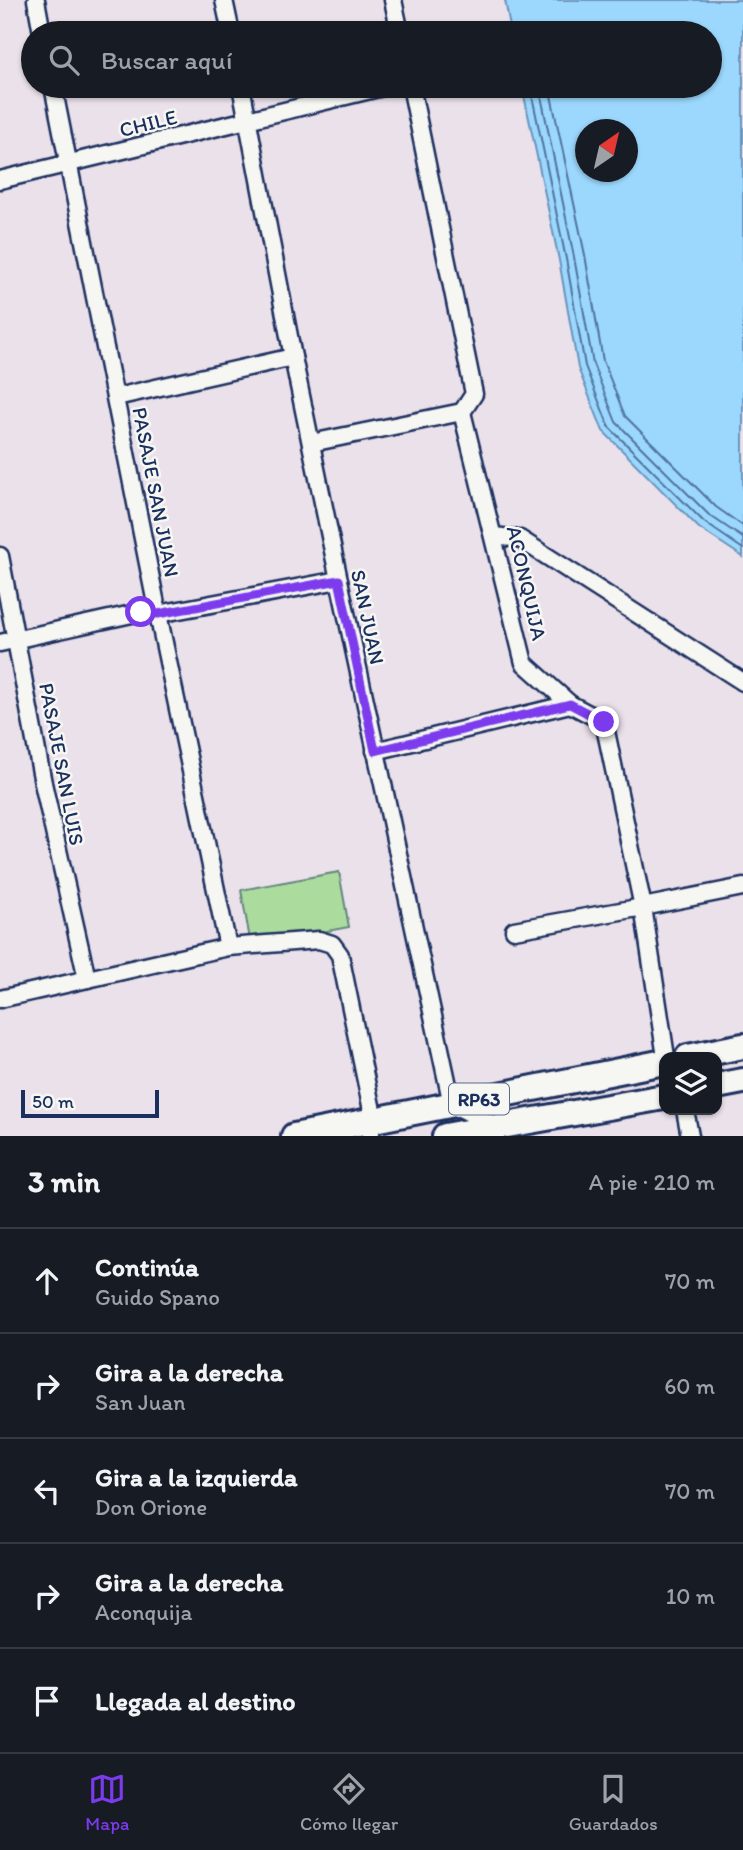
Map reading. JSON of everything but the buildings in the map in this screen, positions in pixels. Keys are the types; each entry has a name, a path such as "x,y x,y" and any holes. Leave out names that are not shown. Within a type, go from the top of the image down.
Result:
{"main road":[{"path":"713,1052 743,1046"},
{"name":"RP63","path":"294,1136 372,1128 452,1104 659,1061"},
{"path":"722,1085 743,1081"},
{"name":"RP63","path":"445,1136 659,1098"}],"street":[{"path":"36,0 40,21"},
{"path":"224,0 228,21"},
{"path":"393,0 397,21"},
{"name":"PASAJE SAN JUAN","path":"55,98 158,614 228,947"},
{"name":"SAN JUAN","path":"243,98 339,580 452,1104"},
{"name":"CHILE","path":"0,180 339,98"},
{"path":"311,443 462,412 474,394 413,98"},
{"path":"116,397 293,357"},
{"name":"ACONQUIJA","path":"462,412 524,663 570,704 604,722 643,907 664,1052"},
{"path":"494,536 520,539 743,682"},
{"name":"PASAJE SAN LUIS","path":"0,556 43,783 87,979"},
{"path":"0,643 141,612 158,614 339,580"},
{"path":"375,751 570,704"},
{"path":"514,930 743,887"},
{"path":"0,999 228,947 319,940 332,944 340,955 372,1128"},
{"path":"452,1104 498,1126"},
{"path":"686,1115 690,1136"}],"green space":[{"path":"339,872 349,927 251,945 241,890"}],"water":[{"path":"505,0 743,0 743,557 699,528 603,431 578,368 559,260 525,98 722,98 722,21 509,21"}],"route":[{"path":"141,612 158,614 339,580 375,751 570,704 604,722"}]}
